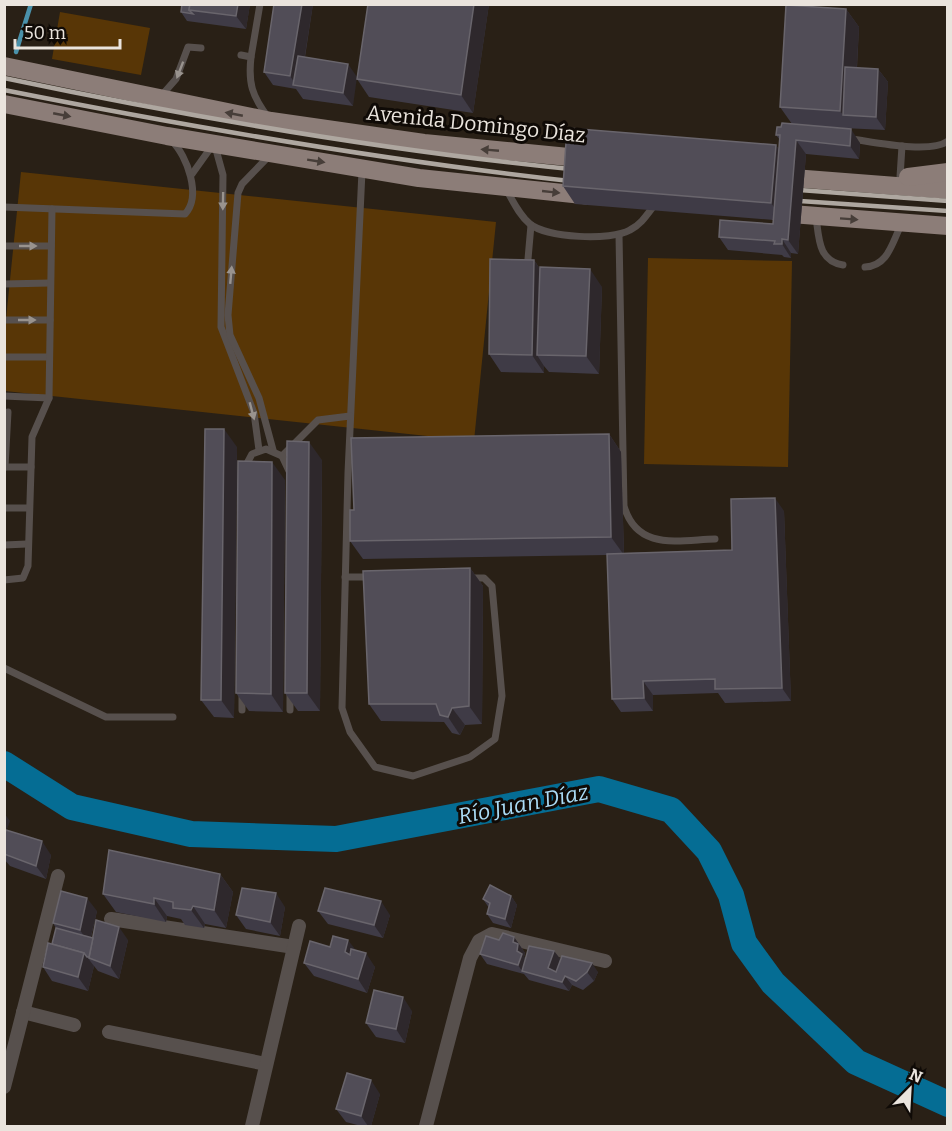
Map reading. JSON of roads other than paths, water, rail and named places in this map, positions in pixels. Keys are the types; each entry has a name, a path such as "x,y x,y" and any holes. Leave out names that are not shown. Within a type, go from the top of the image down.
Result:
{"main road":[{"name":"Avenida Domingo Díaz","path":"4,66 271,121 424,143 610,161"},
{"path":"4,104 167,136 363,168 609,198"},
{"path":"841,183 878,176 900,177 948,172"},
{"path":"762,176 948,189"},
{"path":"633,201 679,205"},
{"path":"759,212 948,226"},
{"path":"907,223 948,239"}],"street":[{"path":"4,1087 58,876"},
{"path":"111,919 294,947"},
{"path":"255,1126 266,1064 299,926"},
{"path":"426,1126 470,958 479,941 492,934 605,961"},
{"path":"23,1012 74,1025"},
{"path":"109,1032 266,1064"}],"lane":[{"path":"260,4 251,57 250,90 271,121"},
{"path":"156,99 176,80 188,47 201,48"},
{"path":"241,55 251,57"},
{"path":"167,136 177,146 192,174"},
{"path":"843,138 902,146 940,146 948,141"},
{"path":"4,207 185,214 189,208 192,174 214,144"},
{"path":"214,144 223,175 220,327 254,413 259,450"},
{"path":"900,177 902,146"},
{"path":"273,154 254,170 238,193 228,315 230,335 260,398 273,450"},
{"path":"363,168 350,416 342,708 350,732 375,767 413,776 470,757 495,740 502,696 492,586 484,578 460,578"},
{"path":"505,187 522,217 531,225 548,232 619,236 640,224 656,203"},
{"path":"4,580 23,578 27,573 32,437 49,398 52,209"},
{"path":"816,217 821,251 833,263 843,265"},
{"path":"865,267 877,266 882,262 907,223"},
{"path":"528,259 531,225"},
{"path":"619,236 624,506 628,520 636,531 658,540 715,539"},
{"path":"4,246 51,246"},
{"path":"4,284 50,283"},
{"path":"4,320 50,320"},
{"path":"4,357 49,357"},
{"path":"4,396 49,398"},
{"path":"8,411 5,467 31,467"},
{"path":"282,456 318,420 350,416"},
{"path":"244,473 245,462 259,450 273,450 282,456 289,473 289,485"},
{"path":"4,508 29,508"},
{"path":"4,545 27,544"},
{"path":"345,577 380,577"},
{"path":"4,668 106,717 173,717"},
{"path":"242,686 242,710"},
{"path":"290,686 290,710"}],"waterway":[{"path":"16,52 31,4"},
{"name":"Río Juan Díaz","path":"4,764 72,807 191,834 336,839 599,789 671,810 709,851 731,895 744,943 773,983 856,1062 948,1104"}],"railway":[{"path":"4,78 147,107 291,132 435,153 580,170"},
{"path":"4,90 291,142 435,164 579,182"},
{"path":"786,189 948,201"},
{"path":"785,200 948,211"}]}
